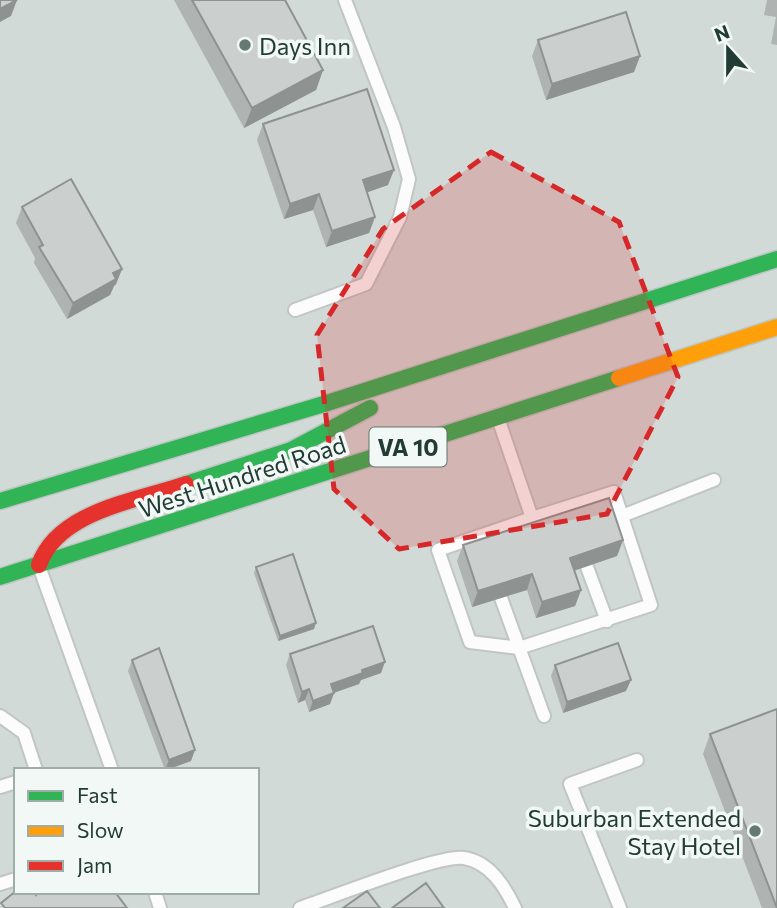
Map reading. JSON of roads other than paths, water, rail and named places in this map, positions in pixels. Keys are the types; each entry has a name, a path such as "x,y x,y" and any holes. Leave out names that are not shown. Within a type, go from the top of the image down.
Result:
{"main road":[{"name":"West Hundred Road","path":"0,501 460,361 777,259"},
{"name":"West Hundred Road","path":"0,577 777,327"},
{"path":"39,565 44,548 57,532 77,520 291,450 460,361"}],"lane":[{"path":"295,310 366,284 400,217 409,179 394,127 345,0"},
{"path":"498,418 533,518"},
{"path":"622,516 714,480"},
{"path":"614,492 650,605 519,648 470,642 438,550 533,518 614,492"},
{"path":"566,507 572,523"},
{"path":"480,536 485,552"},
{"path":"39,565 111,768"},
{"path":"587,566 607,621"},
{"path":"501,598 544,716"},
{"path":"0,716 24,733 35,768"},
{"path":"620,908 570,784 636,761"},
{"path":"300,908 437,861 463,857 485,866 506,888 515,908"}],"place":[{"name":"Days Inn","path":"245,45"},
{"name":"Suburban Extended Stay Hotel","path":"755,831"}]}
